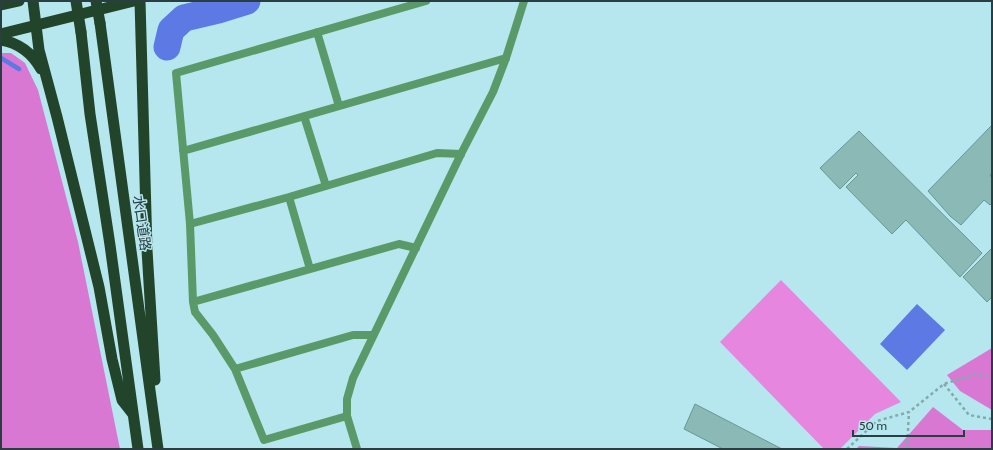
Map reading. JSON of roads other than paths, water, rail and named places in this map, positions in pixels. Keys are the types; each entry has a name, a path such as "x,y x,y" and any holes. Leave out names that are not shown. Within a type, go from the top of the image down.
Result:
{"highway":[{"path":"1,5 19,1"},
{"path":"33,1 39,50 99,287 117,380 122,400 133,414"},
{"path":"76,1 90,114 111,252 138,449"},
{"name":"水口道路","path":"96,1 158,449"},
{"path":"1,34 134,1"},
{"path":"140,1 147,250 156,381 150,391"},
{"path":"1,40 8,41 24,49 36,61 45,74"}],"street":[{"path":"347,416 264,440 235,369 213,335 195,312 193,302 190,224 176,73 426,1"},
{"path":"357,449 347,416 347,399 353,378 461,154 493,92 506,58 524,1"},
{"path":"317,32 339,106"},
{"path":"183,151 506,58"},
{"path":"304,116 326,186"},
{"path":"190,224 289,197 437,153 461,154"},
{"path":"289,197 310,270"},
{"path":"193,302 399,244 416,248"},
{"path":"235,369 353,335 373,335"}],"water":[{"path":"917,304 945,330 907,370 880,344"}],"waterway":[{"path":"167,47 171,30 184,18 247,1"},
{"path":"1,58 19,69"}]}
